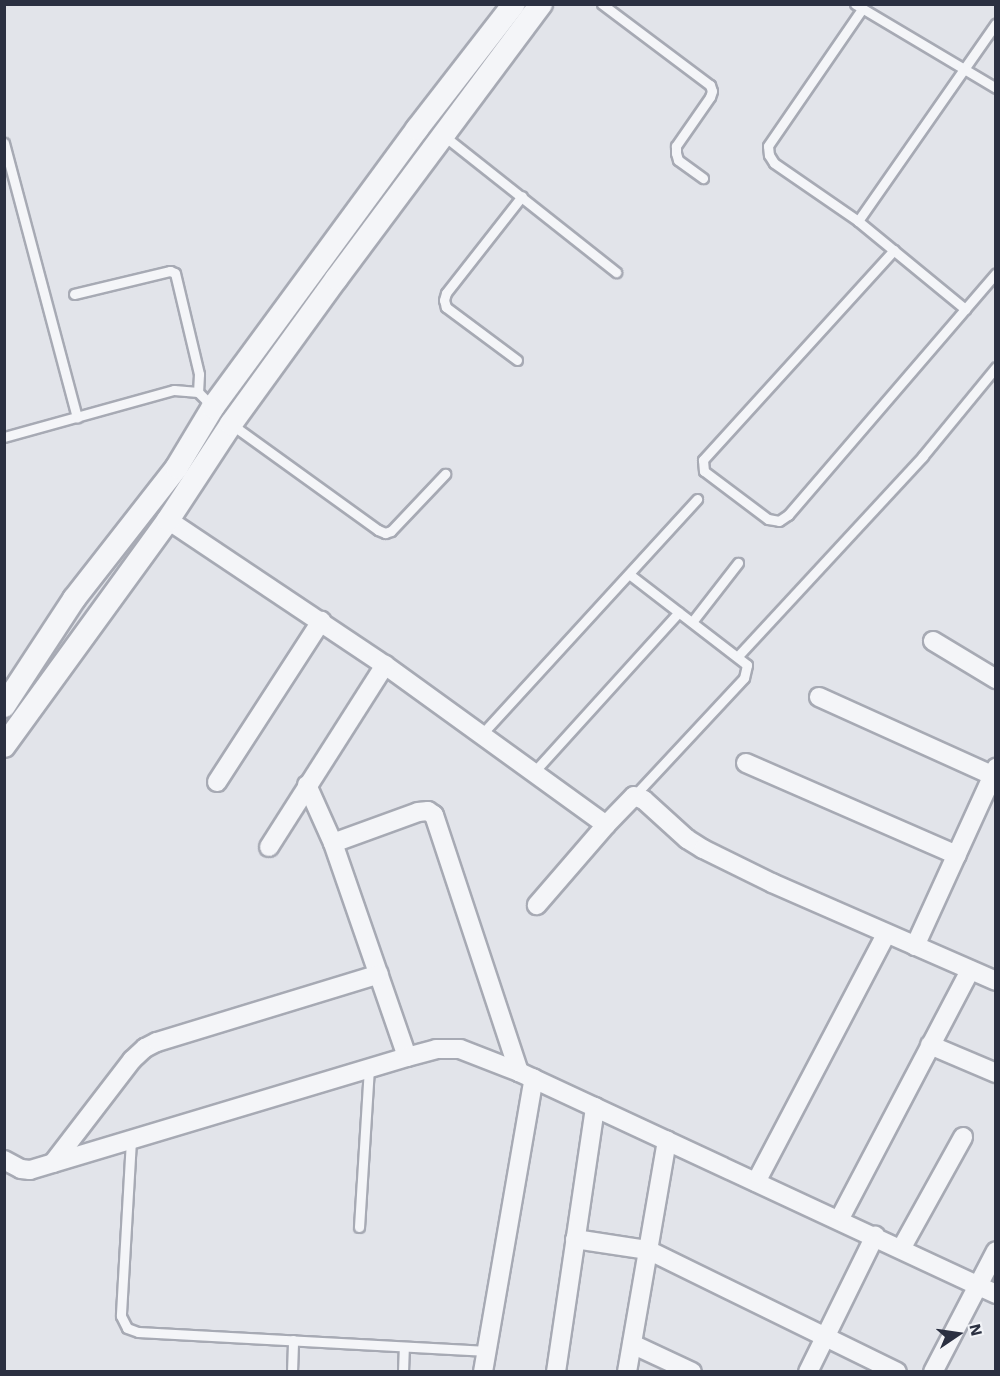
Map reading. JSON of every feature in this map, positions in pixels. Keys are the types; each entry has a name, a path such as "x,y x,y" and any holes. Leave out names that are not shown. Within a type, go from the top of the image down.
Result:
{"street":[{"path":"4,746 193,483 338,258 417,129 514,4"},
{"path":"4,706 74,599 174,469 206,400 338,258 443,135 541,4"},
{"path":"174,469 193,483"},
{"path":"168,520 385,665 606,825"},
{"path":"217,782 321,621"},
{"path":"933,641 996,679"},
{"path":"268,847 385,665"},
{"path":"819,697 994,771 915,946"},
{"path":"746,763 957,855"},
{"path":"308,785 333,843 407,1057"},
{"path":"537,905 634,796 644,801 687,839 703,849 886,934 996,981"},
{"path":"333,843 418,812 428,811 434,815 526,1075 483,1371"},
{"path":"756,1182 886,934"},
{"path":"839,1220 970,970"},
{"path":"53,1163 132,1060 145,1048 157,1042 379,974"},
{"path":"930,1044 996,1073"},
{"path":"4,1160 21,1169 30,1170 407,1057 436,1049 460,1049 526,1075 996,1293"},
{"path":"556,1371 595,1107"},
{"path":"901,1249 963,1137"},
{"path":"627,1371 667,1140"},
{"path":"808,1371 874,1236"},
{"path":"575,1239 648,1250 824,1338 897,1371"},
{"path":"933,1371 996,1251"},
{"path":"632,1344 692,1371"}],"lane":[{"path":"602,4 710,86 712,91 710,97 676,146 678,160 703,178"},
{"path":"965,309 858,221 774,163 768,146 859,7 996,88"},
{"path":"858,221 996,23"},
{"path":"443,135 616,272"},
{"path":"4,143 77,417"},
{"path":"517,360 446,307 444,300 446,293 522,196"},
{"path":"894,250 703,460 704,471 768,519 774,521 783,519 996,273"},
{"path":"74,294 170,271 175,273 206,400"},
{"path":"738,656 923,456 994,373"},
{"path":"4,437 174,390 206,400"},
{"path":"231,424 385,532 391,531 445,474"},
{"path":"481,735 697,499"},
{"path":"692,622 738,563"},
{"path":"629,574 747,665 744,678 634,796"},
{"path":"533,773 679,612"},
{"path":"359,1227 369,1068"},
{"path":"131,1140 121,1316 127,1328 138,1332 487,1351"},
{"path":"292,1371 293,1340"},
{"path":"403,1371 405,1347"}]}
